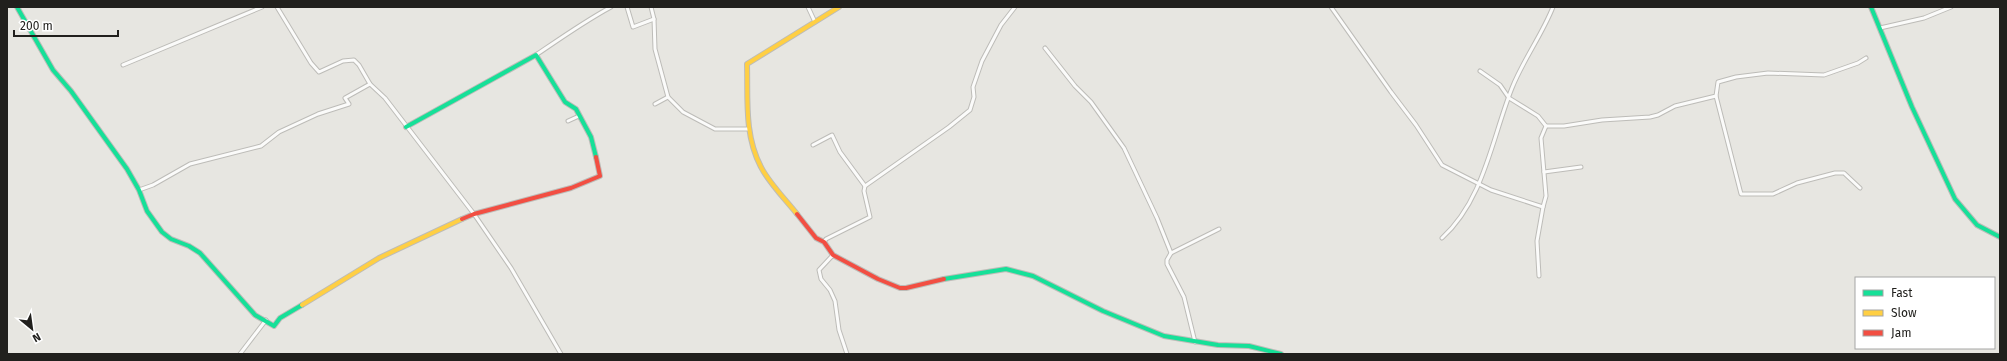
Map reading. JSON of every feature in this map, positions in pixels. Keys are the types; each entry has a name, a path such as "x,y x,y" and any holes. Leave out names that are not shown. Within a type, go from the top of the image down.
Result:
{"street":[{"path":"17,7 53,70 71,91 127,169 139,190 147,211 162,232 200,253 255,315 274,326 280,318 379,258 406,244 474,214 571,188 600,176 591,137 576,110 565,102 536,55"},
{"path":"123,65 262,7"},
{"path":"277,7 311,63 319,72 343,61 354,60 359,65 370,84 385,98 474,214 511,268 561,354"},
{"path":"406,127 536,55 578,26 588,22 593,17 611,7"},
{"path":"627,7 633,27 654,19"},
{"path":"651,7 654,19 655,49 668,97 683,112 714,129 748,129"},
{"path":"808,7 815,22"},
{"path":"839,7 747,64 748,129 761,168 816,238 824,242 833,255 878,279 900,288 1006,269 1033,276 1103,312 1164,336 1195,342 1249,346 1280,354"},
{"path":"865,186 949,128 970,110 974,97 973,87 982,61 1001,25 1015,7"},
{"path":"1331,7 1390,92 1416,124 1442,165 1479,185 1524,202 1543,207"},
{"path":"1442,238 1451,230 1460,218 1479,185 1509,98 1523,64 1553,7"},
{"path":"1871,7 1912,107 1955,199 1976,225 2000,237"},
{"path":"1880,28 1924,18 1951,7"},
{"path":"1045,48 1075,86 1090,102 1124,148 1157,218 1170,253"},
{"path":"1860,188 1844,173 1835,173 1797,183 1772,194 1741,194 1716,96 1718,82 1736,77 1768,73 1824,75 1858,63 1866,58"},
{"path":"1480,71 1500,85 1509,98 1538,116 1546,126"},
{"path":"139,190 153,185 190,164 260,146 279,132 318,114 349,104 345,98 370,84"},
{"path":"1546,126 1564,126 1602,120 1650,117 1658,115 1675,106 1716,96"},
{"path":"655,104 668,97"},
{"path":"568,121 579,116"},
{"path":"1538,276 1537,241 1546,196 1541,138 1546,126"},
{"path":"813,145 832,135 840,152 865,186 864,191 870,217 826,239 824,242"},
{"path":"1544,172 1581,167"},
{"path":"1195,342 1184,297 1167,264 1167,260 1170,253 1219,229"},
{"path":"833,255 819,270 821,279 830,290 835,301 839,330 846,354"},
{"path":"240,354 266,320"}],"traffic: fast":[{"path":"17,7 53,70 71,91 127,169 139,190 147,211 162,232 171,239 189,246 200,253 255,315 274,326 280,318 302,305"},
{"path":"1871,7 1912,107 1955,199 1977,225 2000,237"},
{"path":"406,127 536,55 565,102 576,109 591,137 596,157"},
{"path":"944,279 1006,269 1033,276 1103,311 1164,336 1218,345 1249,346 1281,354"}],"traffic: slow":[{"path":"797,214 768,179 756,155 749,130 747,104 747,64 839,7"},
{"path":"302,305 379,258 462,219"}],"traffic: jam":[{"path":"462,219 474,214 571,188 600,176 596,157"},
{"path":"797,214 816,238 824,242 833,255 878,279 900,288 906,288 944,279"}]}
